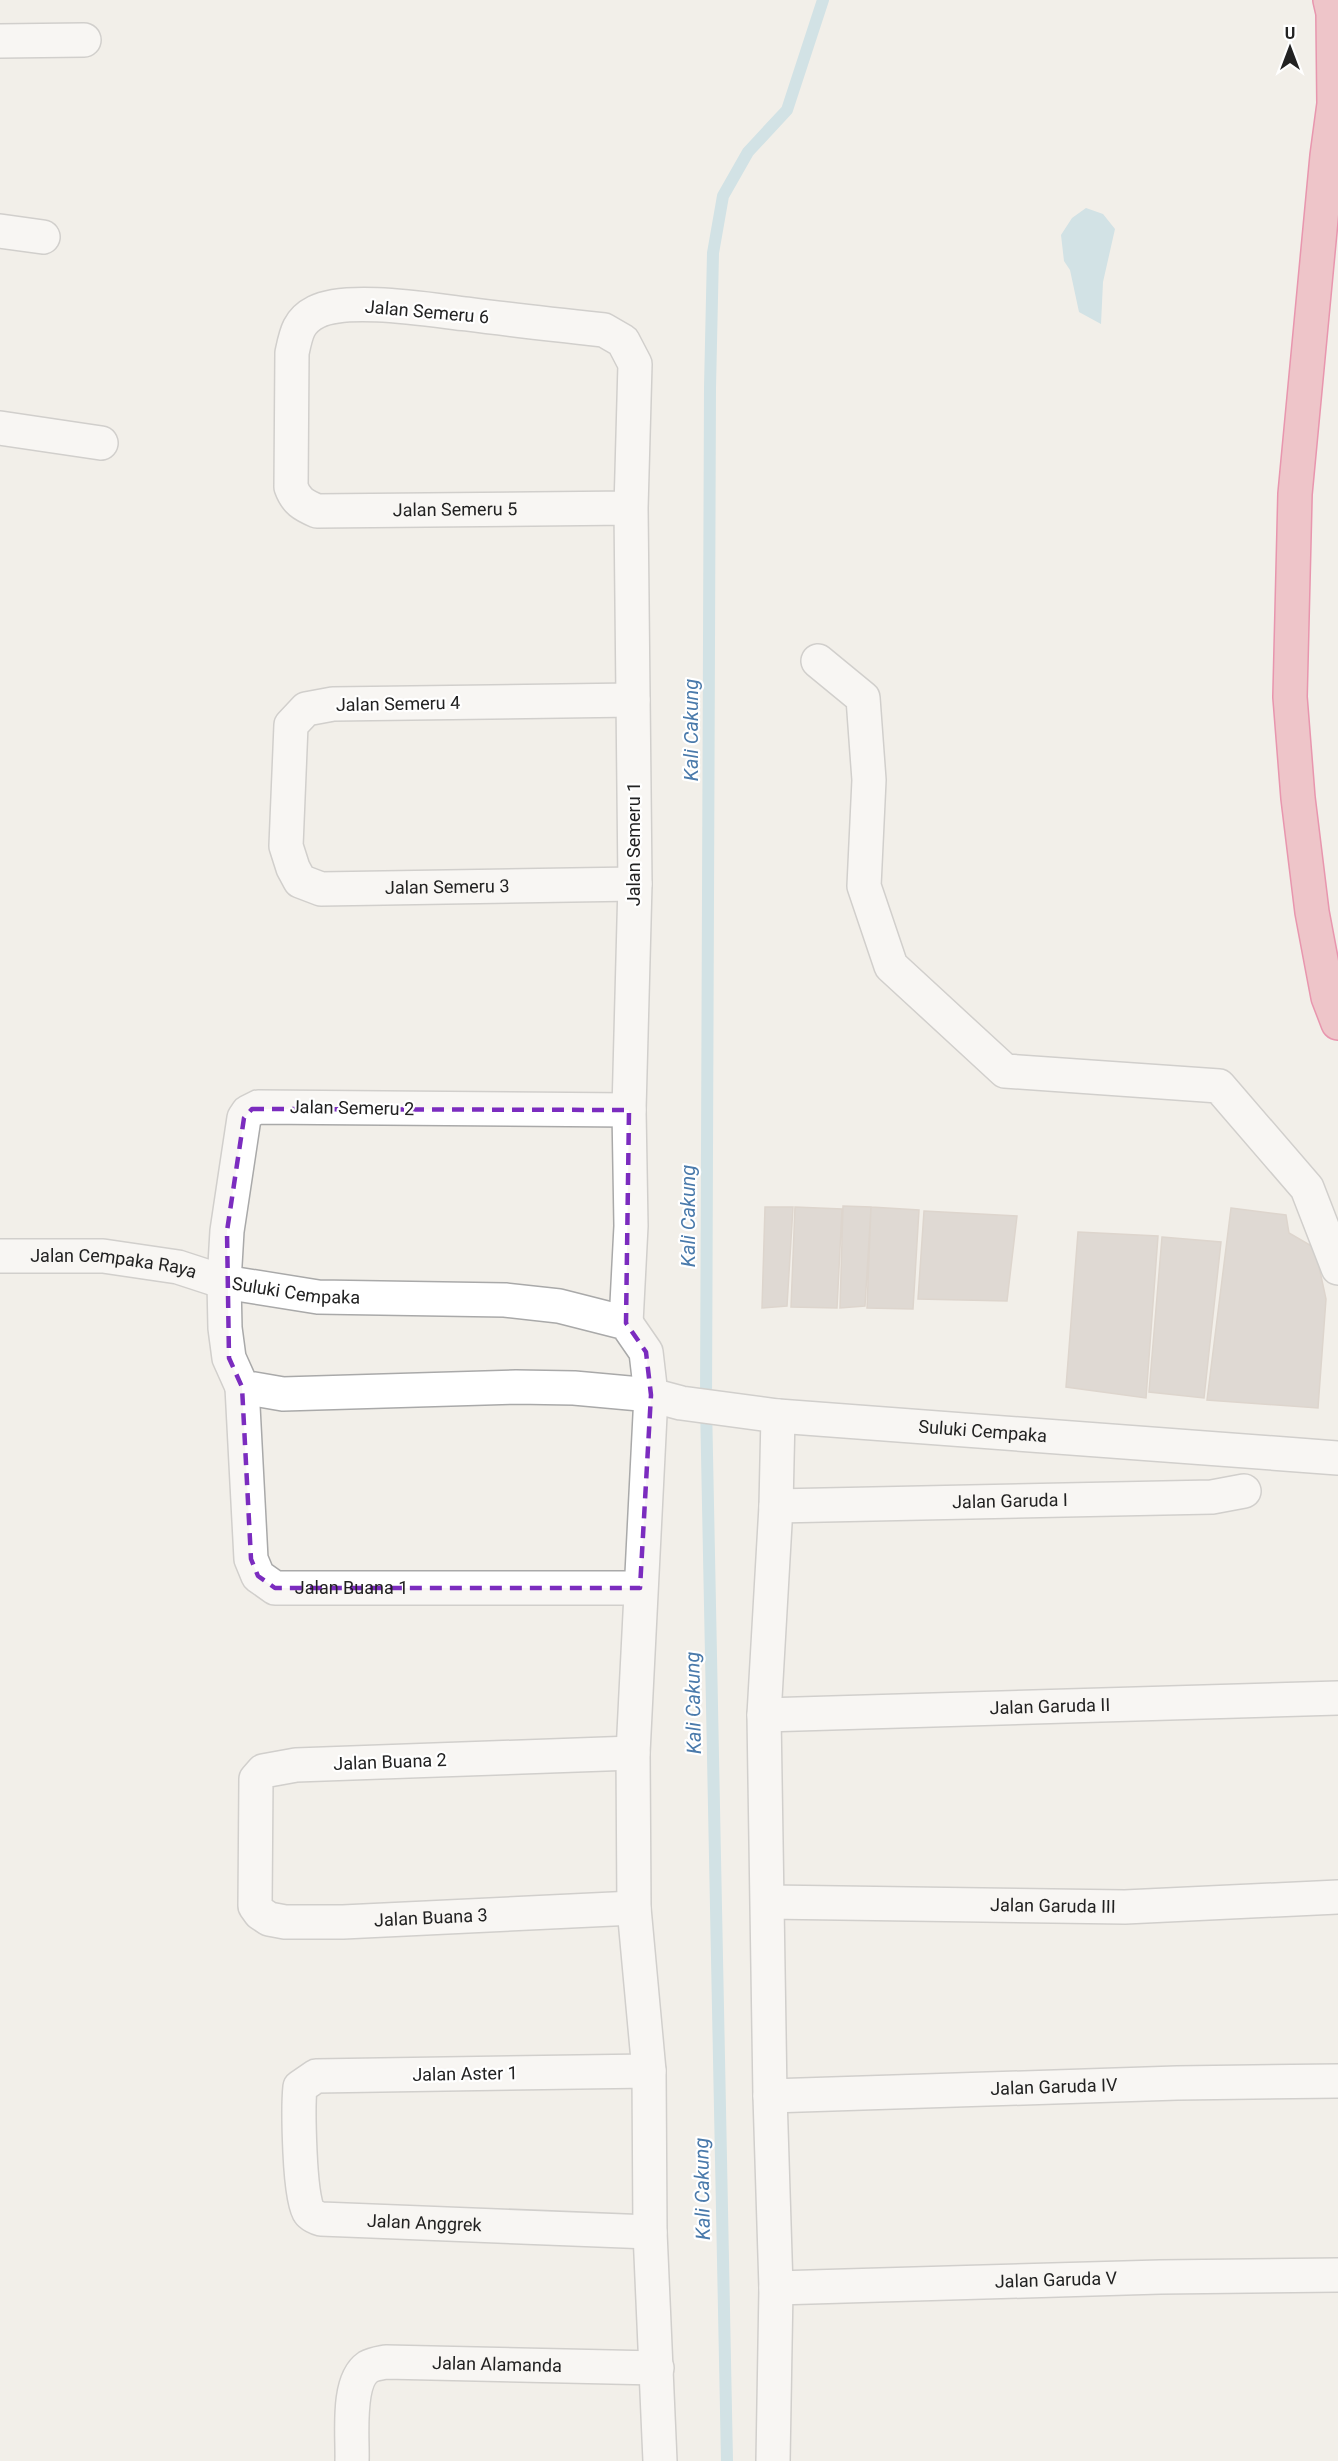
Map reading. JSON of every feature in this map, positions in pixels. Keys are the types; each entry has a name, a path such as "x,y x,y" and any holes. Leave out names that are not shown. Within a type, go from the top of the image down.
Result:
{"highway":[{"path":"1330,0 1333,13 1334,104 1294,494 1290,697 1298,798 1312,912 1328,997 1338,1023"}],"street":[{"path":"0,41 84,40"},
{"path":"0,231 43,237"},
{"name":"Jalan Semeru 6","path":"291,487 292,352 296,332 301,322 317,311 331,307 383,305 604,330 623,341 635,363"},
{"name":"Jalan Semeru 1","path":"626,1323 631,1227 629,1110 635,884 631,508 635,363"},
{"path":"0,428 101,443"},
{"name":"Jalan Semeru 5","path":"291,487 296,499 317,511 631,508"},
{"path":"818,661 863,698 869,780 864,886 891,966 1005,1071 1219,1086 1307,1188 1338,1268"},
{"name":"Jalan Semeru 4","path":"286,846 291,724 306,709 333,704 633,700"},
{"name":"Jalan Semeru 3","path":"286,846 300,881 321,889 635,884"},
{"name":"Jalan Semeru 2","path":"224,1281 227,1231 243,1122 246,1114 252,1109 258,1107 629,1110"},
{"name":"Jalan Cempaka Raya","path":"0,1256 104,1256 178,1267 224,1281"},
{"name":"Suluki Cempaka","path":"626,1323 559,1306 505,1300 318,1297 224,1281 225,1328 229,1358 242,1387 283,1394 516,1387 574,1388 778,1416 1330,1454"},
{"path":"626,1323 646,1352 666,1399 640,1587 633,1753 634,1908 649,2071 651,2232 660,2461"},
{"name":"Jalan Buana 1","path":"242,1387 251,1559 258,1576 275,1588 640,1587"},
{"path":"773,2461 776,2288 770,2096 764,1715 776,1506 778,1416"},
{"name":"Jalan Garuda I","path":"776,1506 1212,1497 1244,1491"},
{"name":"Jalan Garuda II","path":"764,1715 1338,1698"},
{"name":"Jalan Buana 2","path":"254,1884 254,1796 256,1779 263,1771 296,1765 633,1753"},
{"name":"Jalan Buana 3","path":"254,1884 255,1906 260,1913 269,1919 285,1922 355,1921 634,1908"},
{"name":"Jalan Garuda III","path":"768,1902 1125,1907 1338,1897"},
{"name":"Jalan Aster 1","path":"300,2103 300,2087 316,2076 649,2071"},
{"name":"Jalan Garuda IV","path":"770,2096 1177,2083 1338,2081"},
{"name":"Jalan Anggrek","path":"300,2103 302,2198 309,2213 321,2219 651,2232"},
{"name":"Jalan Garuda V","path":"776,2288 1160,2277 1338,2276"},
{"name":"Jalan Alamanda","path":"352,2461 353,2392 360,2376 368,2367 386,2362 657,2368"}],"highlighted area":[{"path":"252,1109 629,1110 626,1323 646,1352 651,1395 640,1588 275,1588 258,1576 251,1559 242,1387 229,1358 227,1231 244,1118"}],"water":[{"path":"1086,208 1103,214 1115,229 1103,282 1101,324 1079,312 1070,270 1064,261 1061,235 1072,218"}],"building":[{"path":"843,1206 871,1207 865,1306 840,1308"},
{"path":"765,1207 793,1207 787,1306 762,1308"},
{"path":"795,1207 842,1209 837,1308 791,1307"},
{"path":"871,1207 919,1210 913,1309 867,1308"},
{"path":"1231,1208 1286,1215 1289,1233 1315,1248 1326,1299 1318,1408 1207,1400"},
{"path":"924,1211 1017,1216 1007,1301 918,1299"},
{"path":"1078,1232 1158,1236 1146,1398 1066,1387"},
{"path":"1162,1237 1221,1242 1204,1398 1149,1392"}],"waterway":[{"name":"Kali Cakung","path":"727,2461 706,1404 710,388 713,253 723,196 748,152 787,110 823,0"}]}
